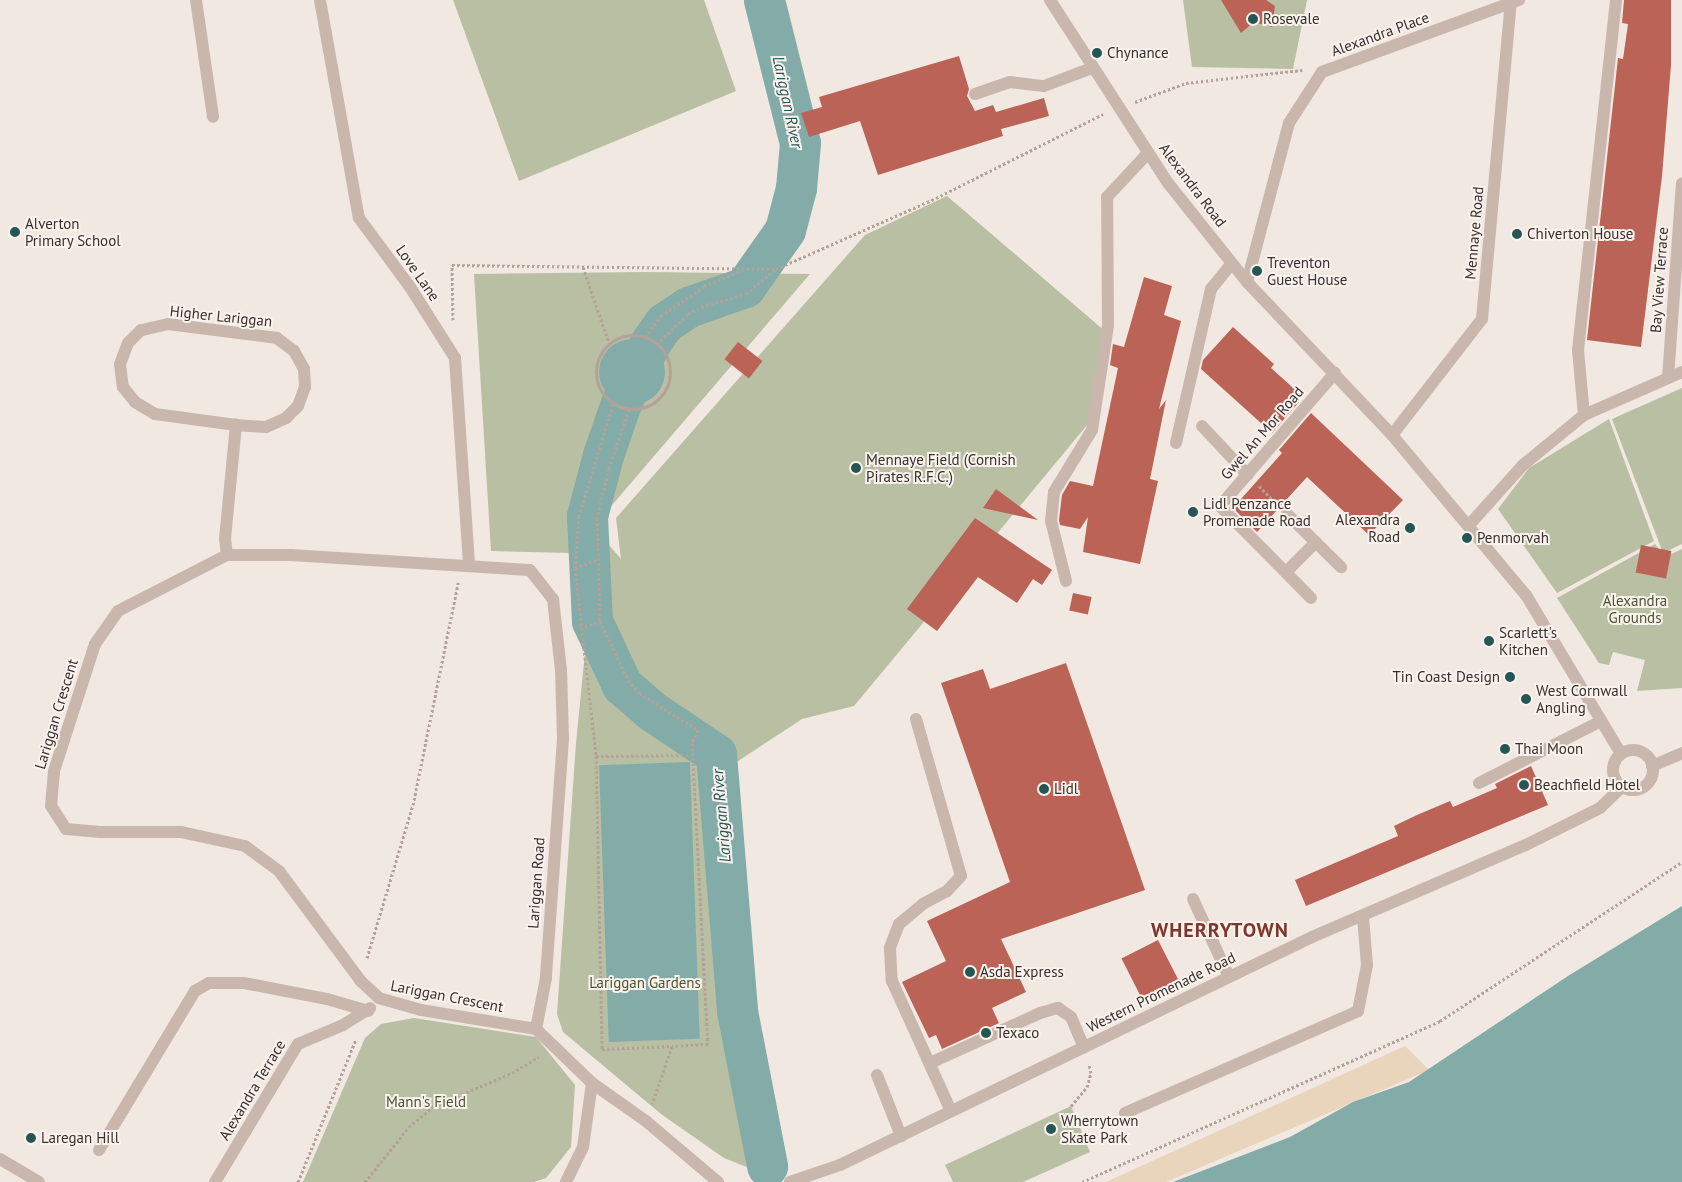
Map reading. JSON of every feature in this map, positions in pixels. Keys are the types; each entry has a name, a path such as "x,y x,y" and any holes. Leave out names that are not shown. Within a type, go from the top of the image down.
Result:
{"street":[{"path":"196,0 213,116"},
{"name":"Love Lane","path":"320,0 359,218 410,287 455,358 465,566"},
{"name":"Alexandra Road","path":"1050,0 1117,108 1148,153 1247,282 1392,435 1470,524 1526,595 1621,754"},
{"path":"1584,415 1578,350 1616,0"},
{"name":"Alexandra Place","path":"1247,282 1290,123 1322,72 1515,2"},
{"name":"Mennaye Road","path":"1392,435 1482,319 1515,2"},
{"path":"975,94 1010,82 1044,86 1092,68"},
{"path":"1066,581 1051,521 1054,492 1092,430 1108,325 1107,197 1148,153"},
{"name":"Bay View Terrace","path":"1668,378 1682,184"},
{"path":"1176,443 1211,289 1232,263"},
{"name":"Higher Lariggan","path":"168,324 277,338 294,350 304,369 305,387 298,406 286,418 266,427 236,425 155,414 135,402 122,386 120,364 128,343 141,330 168,324"},
{"path":"1470,524 1523,465 1584,415 1682,372"},
{"name":"Gwel An Mor Road","path":"1311,598 1220,506 1335,373"},
{"path":"227,555 225,539 236,425"},
{"path":"1202,426 1248,475"},
{"path":"1287,514 1341,567"},
{"path":"1286,572 1316,542"},
{"name":"Lariggan Crescent","path":"465,566 291,555 227,555 118,611 96,644 54,770 51,806 66,829 100,832 182,832 246,846 279,871 360,980 379,998 421,1010 536,1029"},
{"name":"Lariggan Road","path":"465,566 530,570 553,598 561,670 563,739 546,978 536,1029"},
{"path":"916,719 961,876 947,891 923,904 900,924 890,948 892,982 951,1111"},
{"path":"1479,783 1602,721"},
{"path":"1639,751 1649,759 1652,766 1650,778 1644,786 1634,789 1623,786 1613,770 1621,754 1639,751"},
{"path":"1652,766 1682,753"},
{"name":"Western Promenade Road","path":"790,1182 840,1165 1229,977 1584,816 1600,808 1623,786"},
{"path":"1193,899 1229,977"},
{"path":"1124,1113 1358,1011 1367,965 1363,917"},
{"path":"99,1150 195,991 209,983 244,983 326,999 368,1011"},
{"name":"Alexandra Terrace","path":"215,1182 298,1044 368,1011 379,998"},
{"path":"930,1063 1040,1013 1058,1008 1071,1017 1084,1047"},
{"path":"536,1029 592,1083 647,1122 718,1182"},
{"path":"877,1075 900,1136"},
{"path":"566,1182 582,1147 592,1083"},
{"path":"0,1159 39,1182"}],"path":[{"path":"656,343 688,314 706,305 746,294 776,269 927,203 1075,126 1117,108 1186,83 1293,69 1322,72"},
{"path":"455,358 452,265 776,269"},
{"path":"583,267 609,343"},
{"path":"647,338 661,316 704,286 745,269"},
{"path":"633,334 647,338 656,343 669,364 667,387 652,404 626,409 615,405 598,386 595,374 596,363 609,343 633,334"},
{"path":"615,405 579,516 575,568 580,628 596,756 602,1049 708,1044 692,755 692,743 698,730 639,693 628,680 600,621 597,518 626,409"},
{"path":"1248,475 1287,514"},
{"path":"575,568 598,559"},
{"path":"360,980 413,804 465,566"},
{"path":"580,628 600,621"},
{"path":"596,756 692,755"},
{"path":"1082,1182 1440,1021 1682,862"},
{"path":"298,1182 368,1011"},
{"path":"647,1122 672,1046"},
{"path":"1071,1106 1087,1087 1091,1073 1084,1047"},
{"path":"364,1182 409,1128 434,1106 512,1073 555,1048"}],"green space":[{"path":"453,0 704,0 736,91 519,181"},
{"path":"1183,0 1307,0 1293,69 1192,67"},
{"name":"Mennaye Field (Cornish Pirates R.F.C.)","path":"947,196 1106,332 1093,418 854,706 802,719 714,777 732,1011 751,1128 747,1167 724,1158 661,1114 563,1032 557,1014 576,743 597,531 621,559 616,518 865,235"},
{"path":"647,272 810,274 571,553 491,551 474,274"},
{"path":"1682,388 1682,544 1663,553 1612,419"},
{"path":"1609,419 1654,541 1557,593 1498,509 1529,468"},
{"name":"Alexandra Grounds","path":"1655,544 1665,557 1682,549 1682,688 1637,691 1645,660 1613,652 1609,665 1599,663 1557,598"},
{"name":"Mann's Field","path":"414,1018 536,1037 575,1085 571,1147 546,1178 534,1182 303,1182 365,1038 381,1024"},
{"name":"Wherrytown Skate Park","path":"1071,1106 1090,1152 1023,1182 953,1182 945,1165"}],"sand":[{"path":"1405,1046 1429,1070 1166,1182 1106,1182"}],"water":[{"path":"632,339 645,342 655,349 662,359 665,372 662,385 655,395 645,402 632,405 619,402 609,395 602,385 599,372 602,359 609,349 619,342"},
{"path":"690,762 700,1039 609,1042 599,765"},
{"path":"1682,906 1682,1182 1173,1182 1290,1137 1353,1102 1409,1082 1568,976"}],"building":[{"name":"Rosevale","path":"1221,0 1266,0 1275,6 1272,27 1254,22 1241,33"},
{"path":"1624,0 1671,0 1671,65 1662,176 1641,347 1587,340 1618,58 1623,59 1628,24 1622,23"},
{"path":"959,56 969,89 967,96 975,111 993,105 996,112 1044,98 1049,116 1001,129 1003,136 878,175 860,121 809,137 801,113 822,107 819,97"},
{"path":"1144,277 1172,286 1164,315 1181,321 1159,409 1166,400 1150,479 1158,481 1140,564 1083,552 1088,517 1080,529 1060,525 1059,520 1062,495 1070,481 1093,486 1118,368 1110,365 1113,344 1124,347"},
{"path":"1233,327 1274,364 1271,368 1301,395 1296,400 1299,402 1272,433 1201,369 1203,360"},
{"path":"738,342 762,361 749,378 724,359"},
{"path":"1311,413 1403,500 1369,535 1307,477 1257,532 1233,508 1282,453 1279,450"},
{"path":"996,489 1038,520 983,508"},
{"path":"975,518 1052,570 1042,585 1033,579 1017,603 978,577 937,631 907,609"},
{"path":"1641,545 1671,551 1666,578 1636,572"},
{"path":"1073,593 1092,597 1088,615 1069,611"},
{"name":"Lidl","path":"1066,663 1145,890 1001,939 1026,992 992,1008 999,1023 942,1049 936,1035 929,1038 902,982 946,961 927,921 1010,882 941,683 983,669 990,689"},
{"path":"1531,766 1548,805 1306,906 1295,880 1398,836 1394,826 1450,801 1453,807 1497,788 1495,784"},
{"path":"1158,940 1178,980 1142,999 1121,959"}],"waterway":[{"name":"Lariggan River","path":"764,0 800,143 796,188 785,230 745,287 688,307 664,323 650,343 621,403 603,455 587,516 592,621 622,685 652,711 716,754 737,1011 767,1166"}],"place":[{"name":"Rosevale","path":"1253,19"},
{"name":"Chynance","path":"1097,53"},
{"name":"Alverton Primary School","path":"15,232"},
{"name":"Chiverton House","path":"1517,234"},
{"name":"Treventon Guest House","path":"1257,271"},
{"name":"Mennaye Field (Cornish Pirates R.F.C.)","path":"856,468"},
{"name":"Lidl Penzance Promenade Road","path":"1193,512"},
{"name":"Alexandra Road","path":"1410,528"},
{"name":"Penmorvah","path":"1467,538"},
{"name":"Scarlett's Kitchen","path":"1489,641"},
{"name":"Tin Coast Design","path":"1510,677"},
{"name":"West Cornwall Angling","path":"1526,699"},
{"name":"Thai Moon","path":"1505,749"},
{"name":"Beachfield Hotel","path":"1524,785"},
{"name":"Lidl","path":"1044,789"},
{"name":"Asda Express","path":"970,972"},
{"name":"Texaco","path":"986,1033"},
{"name":"Wherrytown Skate Park","path":"1051,1129"},
{"name":"Laregan Hill","path":"31,1138"}],"district":[{"name":"WHERRYTOWN","path":"1220,930"}],"park label":[{"name":"Lariggan Gardens","path":"645,983"}]}
